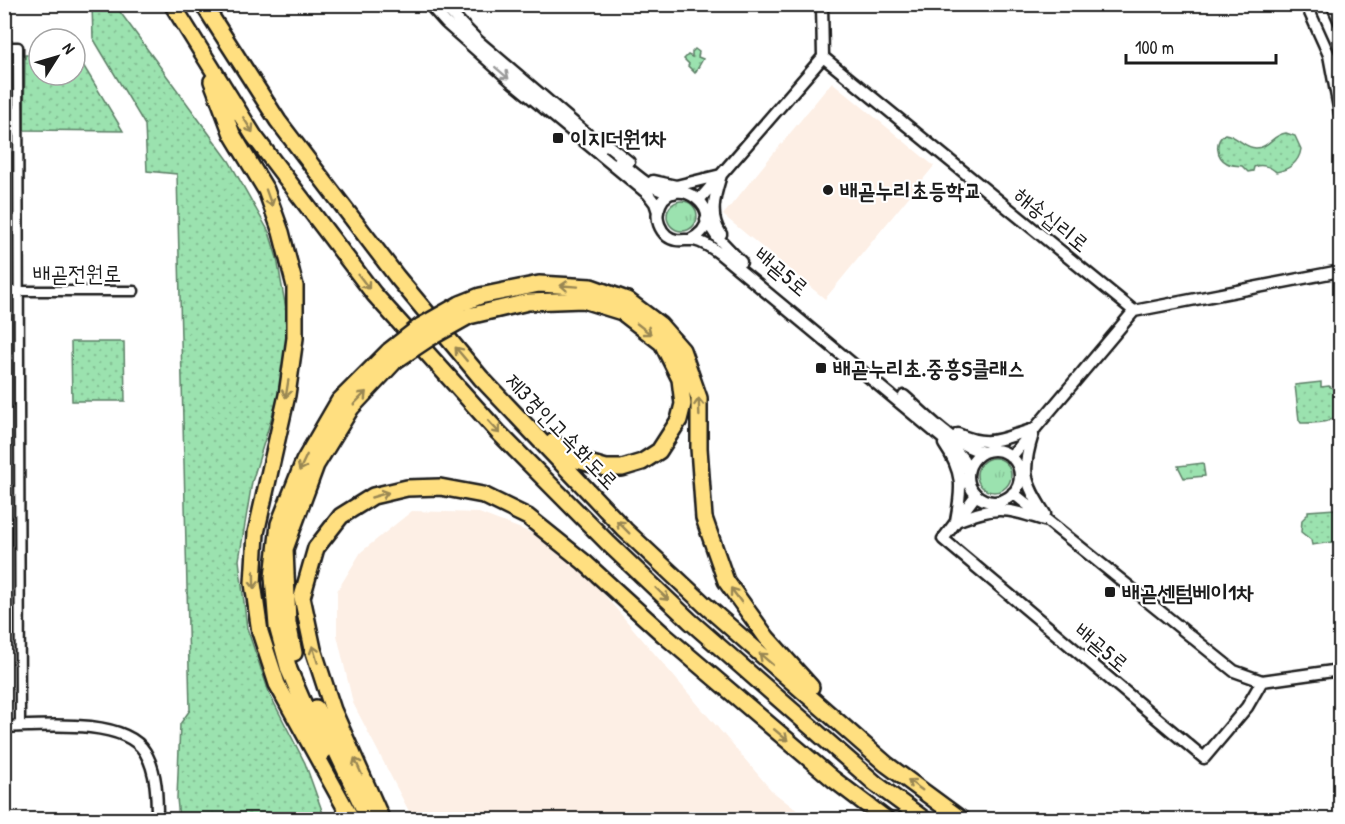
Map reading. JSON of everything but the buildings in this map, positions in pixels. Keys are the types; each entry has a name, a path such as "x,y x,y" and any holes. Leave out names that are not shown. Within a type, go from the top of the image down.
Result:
{"highway":[{"name":"제3경인고속화도로","path":"172,4 255,136 374,294 498,432 609,544 690,621 876,784 925,819"},
{"name":"제3경인고속화도로","path":"203,4 278,121 397,277 481,378 626,530 705,605 886,764 962,819"},
{"path":"201,51 232,134 266,190 281,232 295,286 295,338 287,395 256,533 253,583 260,632 277,684 353,819"},
{"path":"353,819 289,670 277,626 273,577 279,524 304,461 339,401 392,356 428,339 480,296 538,284 591,287 627,300 660,325 682,350 699,398 699,448 704,518 726,581 767,638 817,694 886,764"},
{"path":"464,310 528,302 583,300 622,312 662,343 680,379 682,404 679,420 659,451 642,462 622,468 606,468 574,459 481,378"},
{"path":"369,819 298,667 288,623 285,549 316,465 351,408 392,356"},
{"path":"382,819 333,710 313,649 302,597 316,548 341,516 373,496 407,488 440,487 483,495 528,517 584,562 664,635 833,779 887,819"}],"street":[{"name":"배곧5로","path":"429,4 446,24 641,178 661,190 675,193 685,192 700,199 705,207 706,220 743,268"},
{"name":"배곧5로","path":"442,4 645,197 651,207 653,227 663,243 676,247 705,250 743,268"},
{"path":"700,199 823,57 822,4"},
{"path":"1306,4 1329,55 1341,113"},
{"path":"1332,4 1341,22"},
{"name":"배곧전원로","path":"4,47 18,47 20,726"},
{"name":"해송십리로","path":"823,57 1134,312"},
{"name":"배곧5로","path":"558,114 648,194 655,202 658,224 668,236 675,240 690,240 710,246 743,268 937,429 959,453 968,471 968,481 976,495 943,539 1204,758 1247,707 1262,681"},
{"path":"558,114 653,181 676,186 721,175"},
{"path":"721,175 713,205 715,222 743,268"},
{"path":"658,212 663,201 675,193"},
{"path":"690,240 702,231 706,220"},
{"path":"976,495 991,501 999,501 1013,493 1020,476 1018,467 1011,457 1134,312 1341,271"},
{"name":"배곧전원로","path":"4,291 134,291"},
{"name":"배곧5로","path":"937,429 984,452 999,450 1011,457"},
{"path":"937,429 969,439 993,442 1035,429"},
{"path":"937,429 960,473 961,494 956,522 996,509 1015,511 1050,522"},
{"path":"1035,429 1026,455 1026,480 1050,522"},
{"path":"968,471 975,458 984,452"},
{"path":"1013,493 1234,670 1262,681 1341,670"},
{"path":"4,727 94,728 120,734 135,741 144,752 156,784 157,819"}],"shaded area":[{"name":"배곧누리초등학교","path":"832,82 934,166 825,299 723,215"},
{"path":"412,511 479,513 537,535 588,576 772,791 808,819 413,819 353,703 337,635 337,591 361,552"}],"green space":[{"path":"92,5 115,5 229,161 269,232 277,258 290,332 282,383 252,482 239,560 247,628 270,695 305,763 325,819 179,819 177,798 180,724 190,710 177,174 147,171 145,125 93,38"},
{"path":"695,49 699,52 698,57 703,59 695,73 684,59 688,55 692,57"},
{"path":"25,55 27,55 27,87 87,87 87,72 123,131 24,130"},
{"path":"1286,133 1295,136 1301,149 1295,162 1289,168 1276,172 1268,167 1260,166 1248,172 1242,166 1227,163 1220,157 1218,145 1225,134 1256,148"},
{"path":"682,201 688,202 696,210 696,222 688,230 682,231 676,230 668,222 667,216 668,210 676,202"},
{"path":"71,342 124,342 125,401 72,401"},
{"path":"1321,382 1321,387 1329,386 1334,389 1336,414 1331,420 1301,423 1295,385"},
{"path":"994,458 1006,463 1011,475 1006,487 994,492 982,487 977,475 982,463"},
{"path":"1203,463 1205,476 1184,478 1178,466"},
{"path":"1335,509 1339,541 1312,545 1311,540 1301,532 1302,520 1308,511"}],"place":[{"name":"이지더원1차","path":"558,138"},
{"name":"배곧누리초등학교","path":"828,190"},
{"name":"배곧누리초.중흥S클래스","path":"821,368"},
{"name":"배곧센텀베이1차","path":"1110,592"}]}
